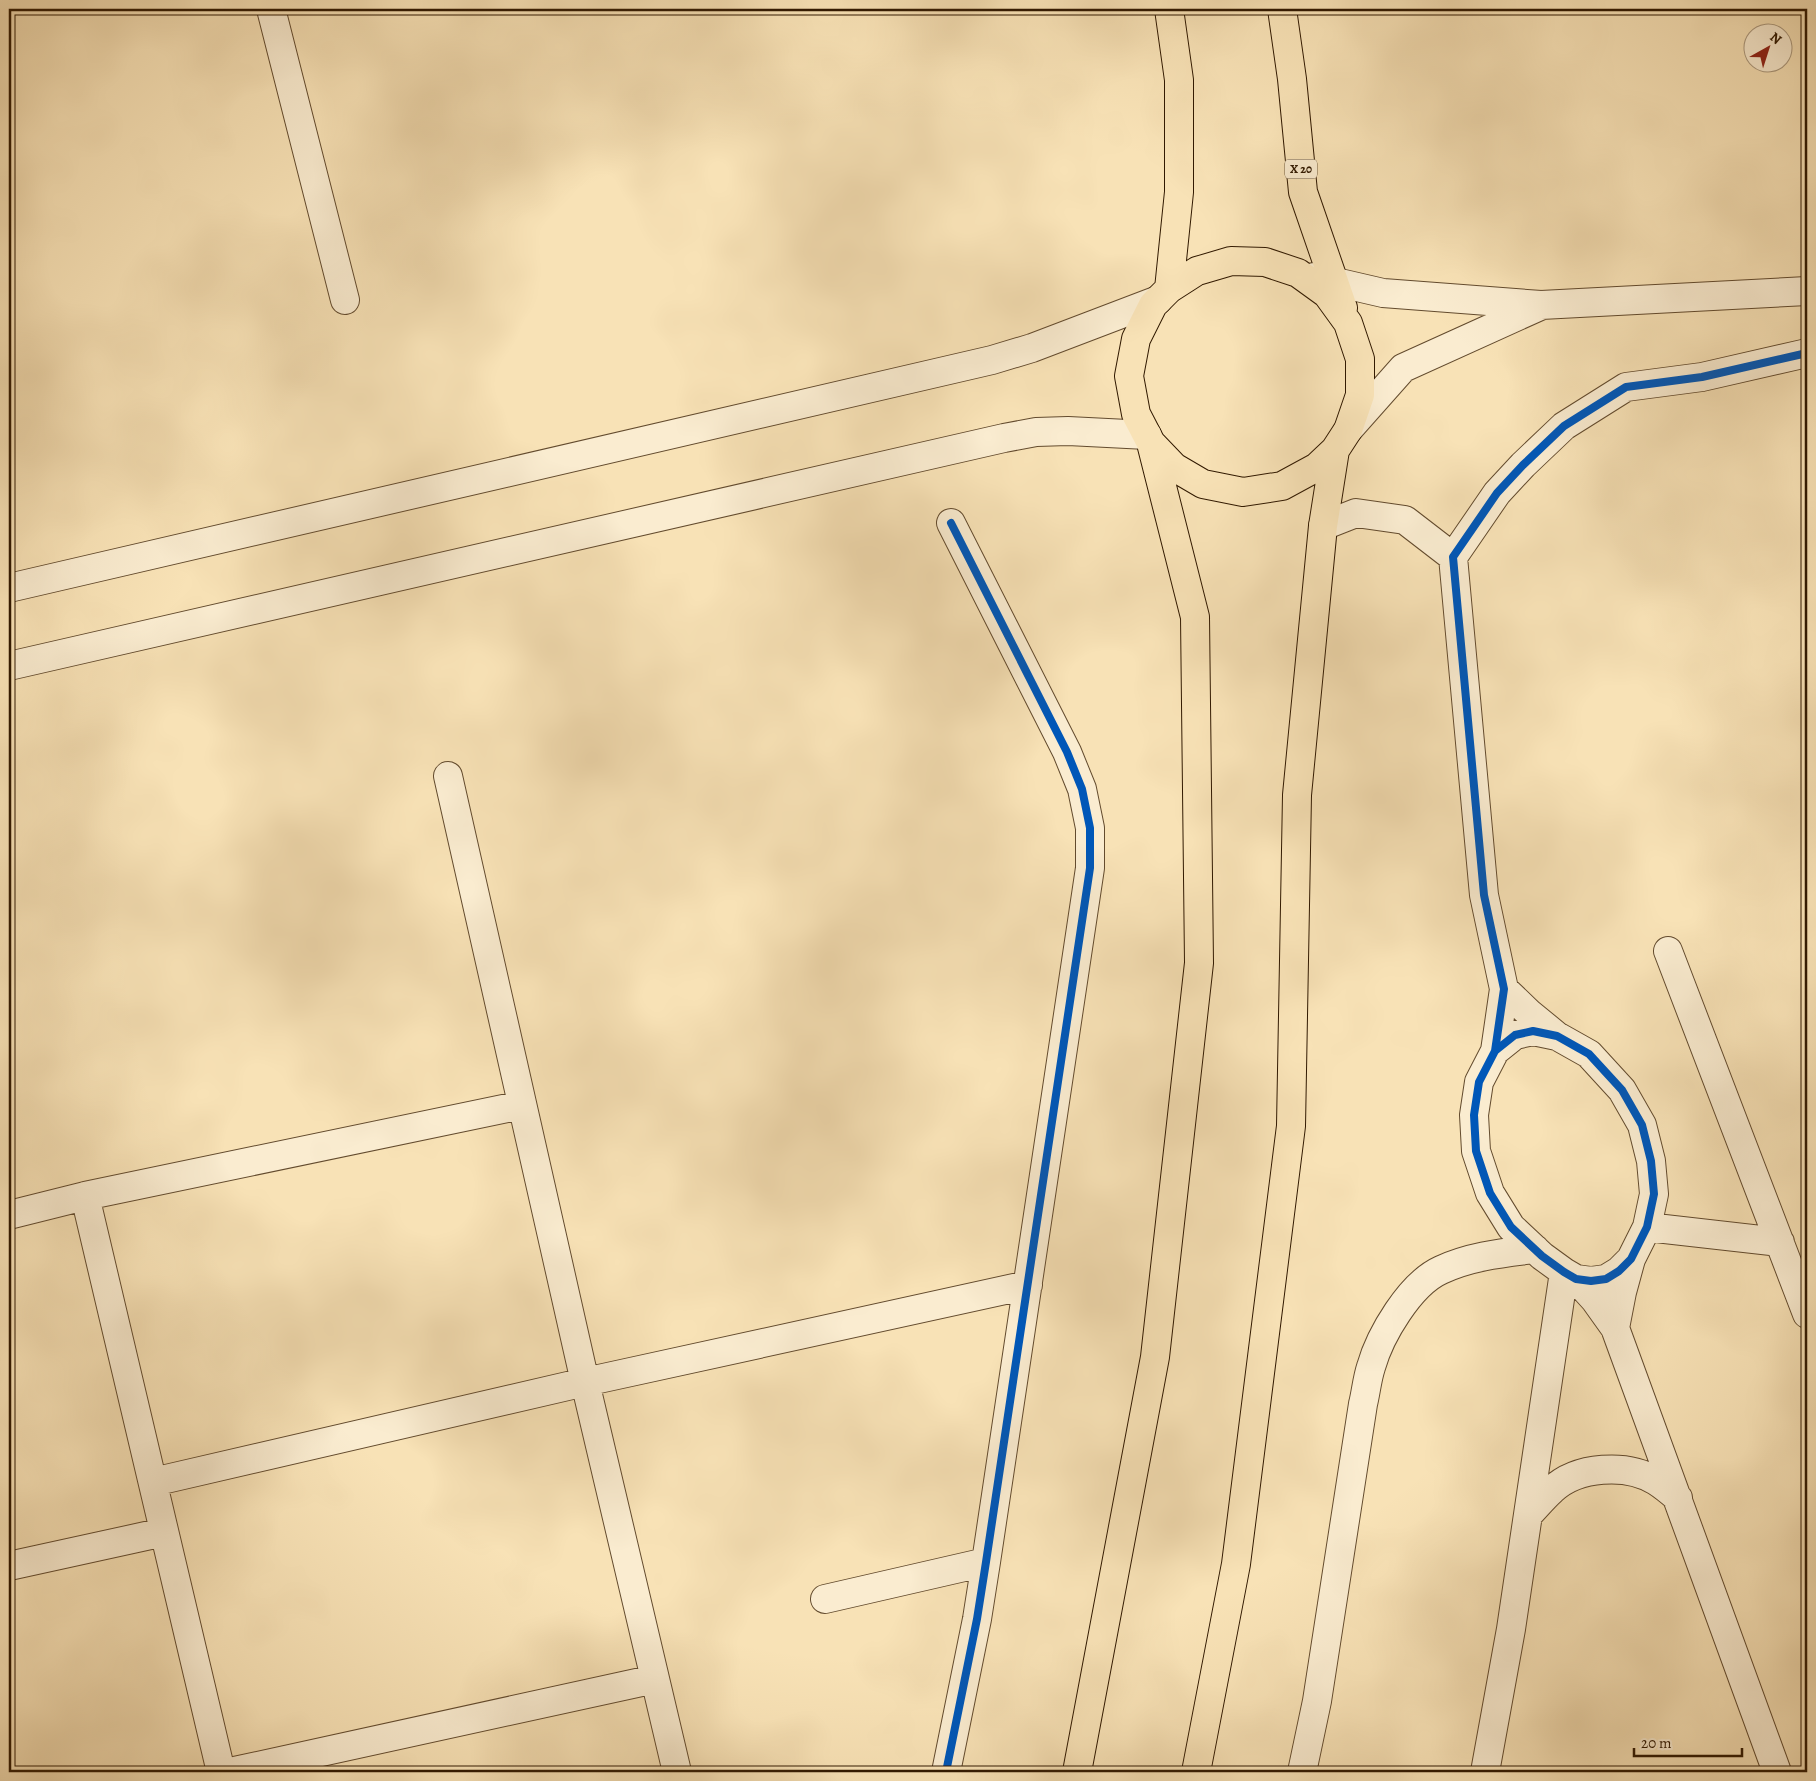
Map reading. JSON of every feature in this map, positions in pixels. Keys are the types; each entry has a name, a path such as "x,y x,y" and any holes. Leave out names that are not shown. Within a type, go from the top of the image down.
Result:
{"highway":[{"path":"1164,294 1179,192 1179,80 1169,9"},
{"name":"X 20","path":"1282,9 1292,79 1303,192 1348,323"},
{"path":"1077,1772 1155,1357 1198,963 1195,617 1149,439 1136,414 1129,376 1136,339 1153,305 1164,294 1197,270 1231,261 1265,262 1298,273 1327,294 1348,323 1360,359 1360,395 1341,440 1323,526 1297,795 1291,1126 1236,1564 1196,1772"},
{"path":"1149,439 1174,467 1203,484 1243,492 1282,486 1317,467 1341,440"}],"street":[{"path":"271,9 345,300"},
{"path":"1298,273 1382,293 1542,305 1807,291"},
{"path":"9,588 992,360 1032,348 1164,294"},
{"path":"1341,440 1403,368 1542,305"},
{"path":"1777,1772 1615,1328 1595,1300 1570,1275 1534,1249 1511,1228 1490,1193 1476,1151 1474,1115 1479,1082 1495,1051 1504,989 1484,895 1454,557 1498,493 1523,465 1564,426 1626,387 1702,377 1807,353"},
{"path":"9,666 1004,438 1036,432 1068,431 1149,439"},
{"path":"1323,526 1356,513 1405,520 1454,557"},
{"path":"946,1772 977,1619 1090,868 1090,828 1082,790 1067,752 951,523"},
{"path":"448,776 585,1382 677,1772"},
{"path":"1668,951 1807,1314"},
{"path":"1504,989 1529,1014 1557,1036 1589,1054 1622,1090 1642,1125 1651,1161 1654,1194 1647,1227 1631,1259 1615,1328"},
{"path":"1495,1051 1515,1035 1533,1031 1557,1036"},
{"path":"9,1215 85,1196 522,1105"},
{"path":"85,1196 221,1772"},
{"path":"1647,1227 1780,1242"},
{"path":"1302,1772 1317,1701 1365,1395 1370,1368 1379,1344 1398,1312 1416,1289 1440,1270 1484,1255 1534,1249"},
{"path":"1570,1275 1590,1281 1606,1279 1619,1271 1631,1259"},
{"path":"1485,1772 1511,1629 1528,1515 1570,1275"},
{"path":"153,1482 585,1382 1028,1285"},
{"path":"1528,1515 1553,1489 1580,1474 1604,1469 1630,1471 1656,1480 1678,1498"},
{"path":"9,1566 164,1532"},
{"path":"825,1599 986,1562"},
{"path":"230,1772 655,1679"}],"cycle path":[{"path":"1495,1051 1515,1035 1533,1031 1557,1036 1589,1054 1622,1090 1642,1125 1651,1161 1654,1194 1647,1227 1631,1259 1619,1271 1606,1279 1591,1281 1576,1279 1542,1256 1511,1227 1490,1193 1476,1151 1474,1115 1479,1082 1495,1051 1504,989 1484,895 1453,557 1497,493 1523,465 1564,426 1626,387 1702,377 1807,353"},
{"path":"946,1772 977,1619 1090,868 1090,828 1082,789 1067,752 951,523"}]}
